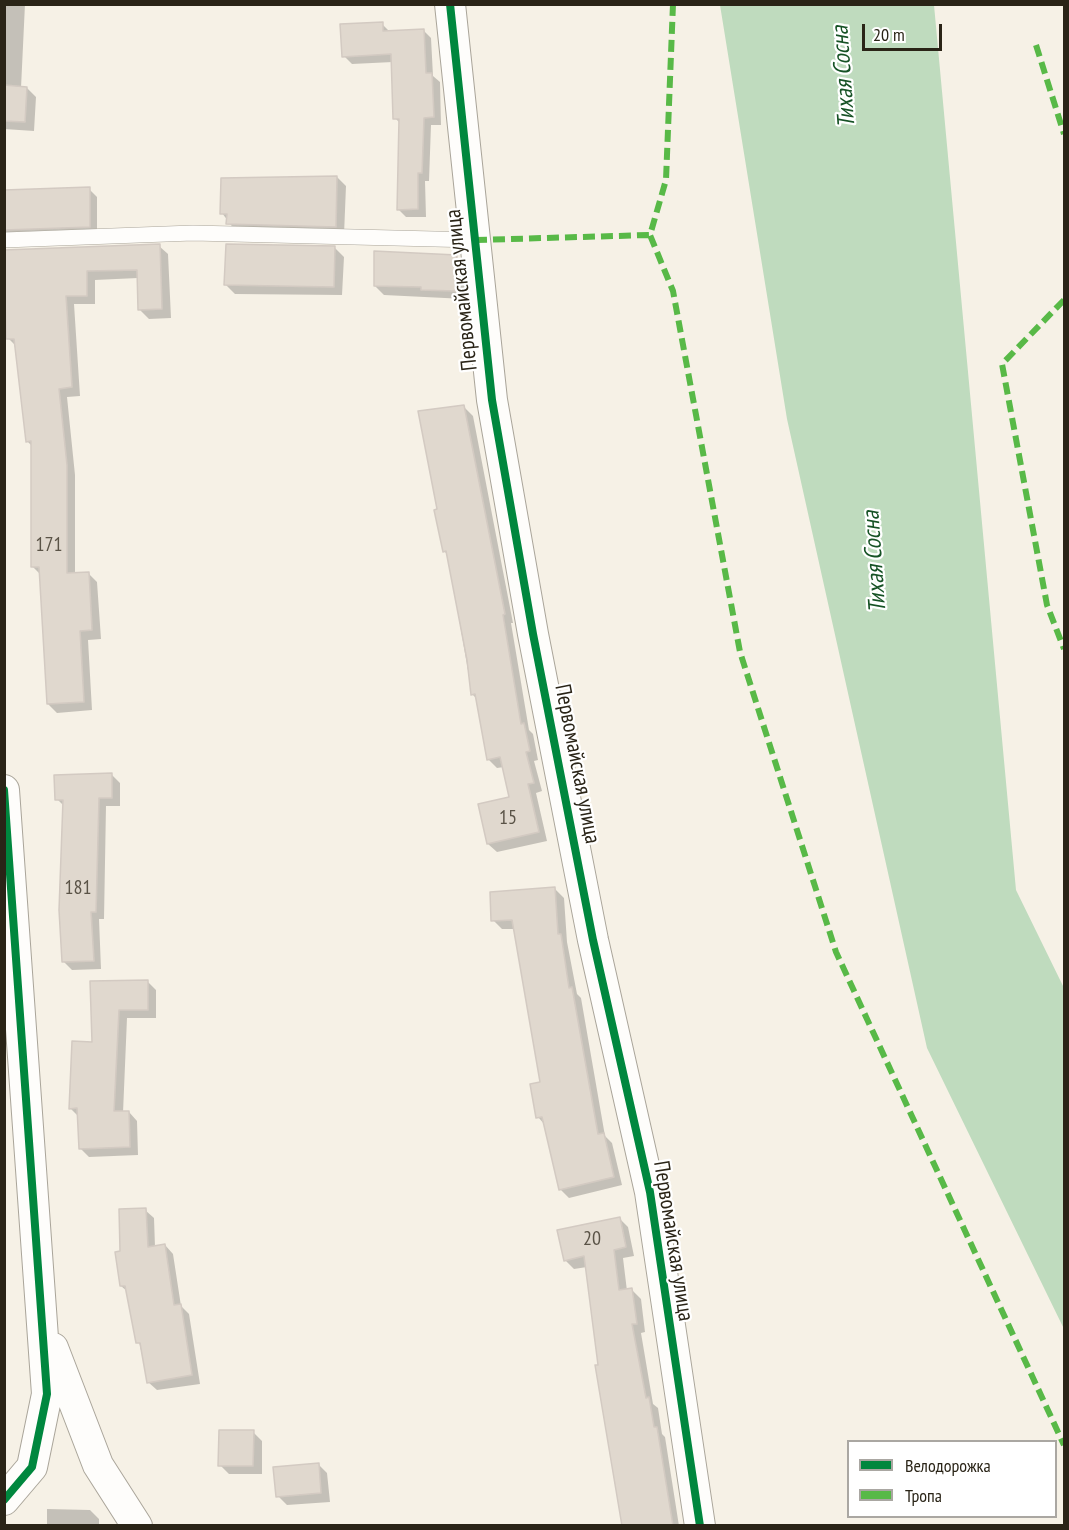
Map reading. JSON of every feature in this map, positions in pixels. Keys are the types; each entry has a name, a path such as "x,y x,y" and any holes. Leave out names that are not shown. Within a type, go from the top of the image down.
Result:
{"street":[{"name":"Первомайская улица","path":"450,4 492,400 533,634 593,940 650,1192 700,1526"},
{"path":"4,790 47,1394 32,1467 4,1500"},
{"path":"41,1315 98,1465 137,1526"}],"lane":[{"path":"4,240 193,233 475,240"}],"water":[{"name":"Тихая Сосна","path":"720,5 934,5 1016,890 1064,988 1064,1329 927,1048 787,419"}],"building":[{"path":"383,22 383,31 424,29 426,73 432,73 434,117 424,118 422,173 418,173 418,209 397,210 399,119 393,119 391,54 342,57 340,24"},
{"path":"4,85 27,87 25,122 4,121"},
{"path":"337,176 336,227 226,224 227,214 220,214 221,178"},
{"path":"90,187 90,227 4,230 4,190"},
{"path":"160,244 162,309 138,310 137,270 87,271 87,296 66,296 72,387 59,389 67,465 67,573 89,572 92,630 80,631 84,702 47,704 39,567 31,567 31,441 26,442 14,339 6,339 4,250"},
{"path":"226,244 335,246 334,287 224,285"},
{"path":"374,251 457,255 456,291 421,290 421,287 374,286"},
{"path":"464,405 505,614 503,615 521,724 524,723 530,751 526,752 534,783 528,784 539,832 487,844 478,804 509,797 500,757 487,760 475,694 471,695 467,660 446,551 443,552 434,510 437,509 418,411"},
{"path":"112,773 112,798 99,798 96,912 91,912 94,961 62,962 59,910 63,800 55,800 54,775"},
{"path":"555,887 558,934 561,934 569,988 572,987 598,1134 604,1133 614,1177 559,1190 542,1117 536,1118 530,1084 540,1082 512,920 491,921 490,892"},
{"path":"148,980 148,1010 119,1010 114,1111 129,1111 130,1147 79,1149 77,1108 69,1109 72,1041 92,1042 90,981"},
{"path":"146,1208 148,1247 165,1244 174,1305 181,1304 192,1375 147,1383 140,1343 136,1343 125,1286 120,1286 115,1252 120,1251 119,1209"},
{"path":"620,1217 626,1247 614,1250 619,1290 632,1288 637,1324 632,1324 646,1398 649,1397 654,1427 657,1427 673,1526 622,1526 595,1365 598,1365 584,1256 564,1261 557,1230"},
{"path":"219,1430 254,1430 253,1466 218,1466"},
{"path":"319,1463 321,1493 276,1497 273,1467"}],"marked path":[{"path":"673,4 666,180 650,235 673,291 740,652 836,952 1064,1445"},
{"path":"1036,45 1064,134"},
{"path":"475,240 650,235"},
{"path":"1064,300 1002,364 1047,605 1064,649"}],"cycle path":[{"path":"450,4 492,400 533,634 593,940 650,1192 700,1526"},
{"path":"4,790 47,1394 32,1467 4,1500"}]}
